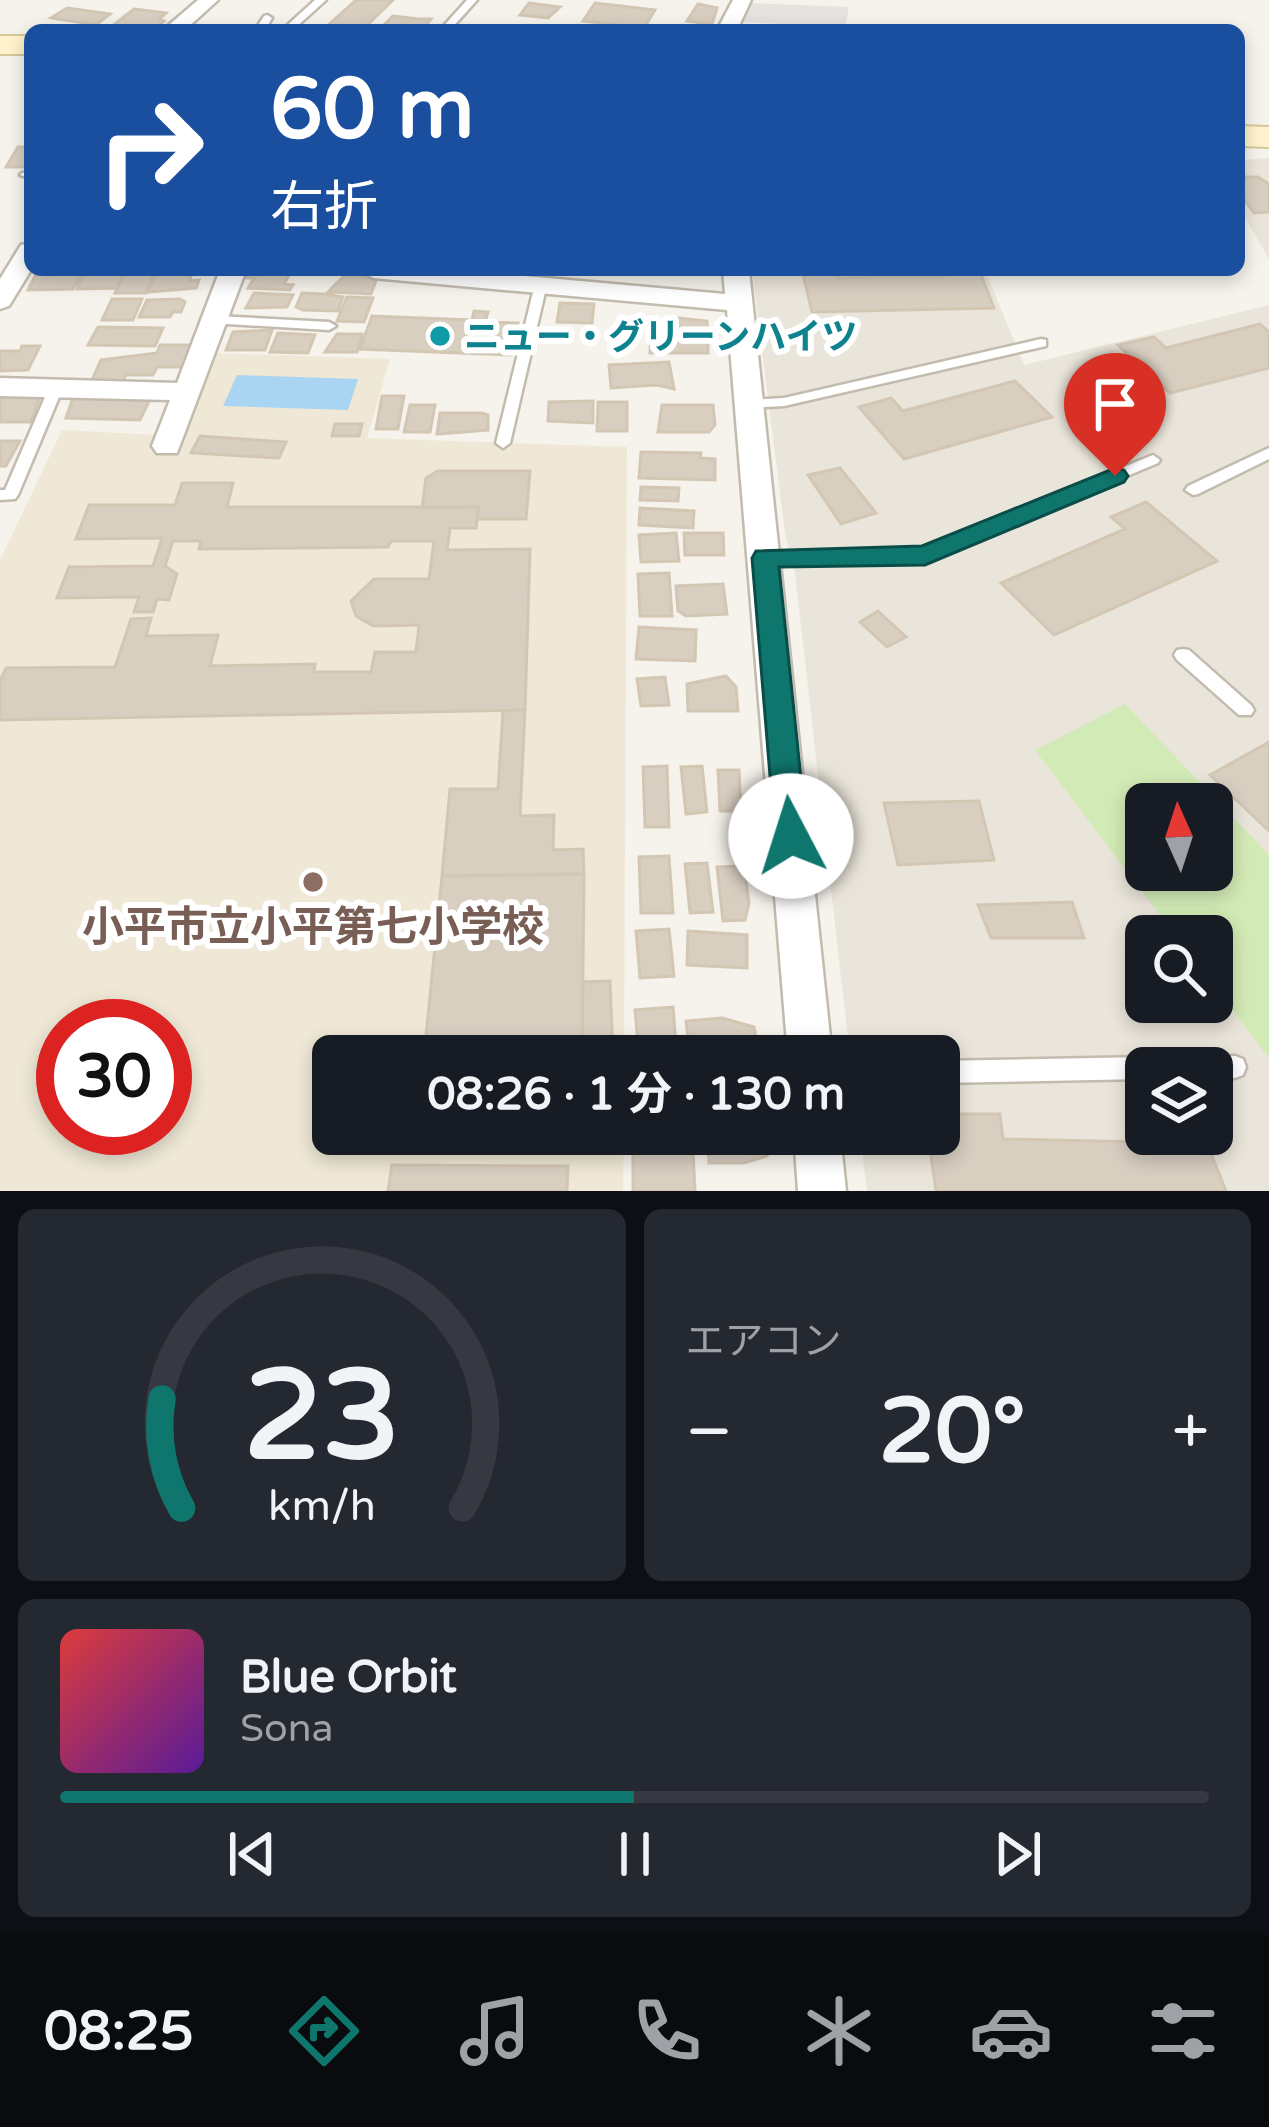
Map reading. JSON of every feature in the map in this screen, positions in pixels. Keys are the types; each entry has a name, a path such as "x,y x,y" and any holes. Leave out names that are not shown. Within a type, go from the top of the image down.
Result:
{"street":[{"path":"180,24 209,0"},
{"path":"167,446 231,276"},
{"path":"429,276 739,303"},
{"path":"737,276 808,1035"},
{"path":"0,387 188,392"},
{"path":"819,1155 822,1191"}],"lane":[{"path":"294,24 321,0"},
{"path":"450,24 472,0"},
{"path":"264,24 267,18"},
{"path":"503,443 540,288"},
{"path":"216,320 329,326"},
{"path":"748,404 784,402 1041,343"},
{"path":"0,495 10,495 55,390"},
{"path":"1193,490 1269,453"},
{"path":"765,558 925,555 1154,460"},
{"path":"1183,655 1245,710"},
{"path":"960,1072 1125,1068"}],"shaded area":[{"path":"752,3 849,7 846,24 742,22"},
{"path":"1269,158 1269,259 1245,217 1245,160"},
{"path":"753,276 987,276 1024,365 1269,305 1269,1191 867,1191 863,1155 960,1155 960,1035 848,1035 795,573 785,533"},
{"name":"小平市立小平第七小学校","path":"214,353 390,359 367,438 627,447 624,1035 312,1035 312,1155 624,1155 623,1191 0,1191 0,560 62,430 159,435 155,445 180,445"}],"green space":[{"path":"1125,704 1200,783 1125,783 1125,869 1035,750"},
{"path":"1233,817 1269,855 1269,1058 1233,1011 1233,915 1160,915 1142,891 1233,891"}],"water":[{"path":"237,375 358,379 348,410 223,406"}],"building":[{"path":"356,0 393,0 368,24 330,24"},
{"path":"529,3 560,7 548,18 520,15"},
{"path":"595,3 655,10 646,24 583,21"},
{"path":"698,4 717,8 712,24 687,21"},
{"path":"67,8 110,14 97,24 51,18"},
{"path":"134,9 166,13 159,19 164,21 161,24 115,24"},
{"path":"393,16 431,19 427,24 385,24"},
{"path":"18,147 24,147 24,167 6,167"},
{"path":"1245,177 1258,177 1269,184 1269,212 1254,213 1245,200"},
{"path":"35,276 80,276 73,289 28,290"},
{"path":"82,276 122,276 117,288 77,289"},
{"path":"123,276 153,276 146,293 115,293"},
{"path":"154,276 199,280 196,288 148,292"},
{"path":"289,276 284,284 293,285 290,290 248,288 254,278 245,278"},
{"path":"344,276 377,278 371,294 328,292"},
{"path":"803,276 981,276 994,308 812,312"},
{"path":"254,293 293,295 287,307 246,308"},
{"path":"302,293 343,297 338,311 303,310 296,307"},
{"path":"347,297 373,298 364,322 337,321"},
{"path":"112,299 142,299 133,320 102,320"},
{"path":"147,300 185,302 181,312 170,317 139,317"},
{"path":"560,303 594,304 592,323 557,322"},
{"name":"ニュー・グリーンハイツ","path":"474,311 488,312 485,322 518,323 511,355 360,349 372,316 472,320"},
{"path":"668,317 707,321 708,353 650,353 651,322 668,322"},
{"path":"1260,324 1269,332 1269,368 1170,393 1118,345 1154,337 1166,348"},
{"path":"98,327 163,328 155,346 88,345"},
{"path":"272,330 265,350 226,350 233,332"},
{"path":"278,333 315,335 308,353 270,352"},
{"path":"337,334 362,334 357,352 325,352"},
{"path":"160,345 192,345 183,367 157,367 153,375 126,375 123,382 91,382 101,360 157,353"},
{"path":"22,346 40,346 28,370 0,371 0,351 20,351"},
{"path":"669,362 674,389 657,385 611,388 609,365"},
{"path":"1015,381 1052,417 904,459 859,407 891,398 903,411"},
{"path":"41,394 31,422 0,422 0,398"},
{"path":"74,395 151,397 140,420 66,418"},
{"path":"382,396 404,396 398,429 376,429"},
{"path":"593,401 593,423 548,421 549,402"},
{"path":"598,402 627,402 627,431 597,431"},
{"path":"410,405 435,405 430,432 404,432"},
{"path":"662,405 713,405 715,425 709,432 658,432"},
{"path":"440,413 488,415 488,430 437,434"},
{"path":"335,424 362,424 359,436 332,436"},
{"path":"200,436 286,442 279,458 191,453"},
{"path":"0,441 20,441 6,466 0,466"},
{"path":"641,452 701,453 700,458 715,459 715,480 639,478"},
{"path":"840,468 876,513 841,524 808,475"},
{"path":"438,471 530,471 526,519 477,519 479,507 422,508 426,478"},
{"path":"182,483 233,483 227,507 479,507 476,528 450,528 447,550 530,549 525,710 0,720 0,681 6,668 115,667 131,619 151,618 146,636 218,635 210,666 315,664 314,672 371,672 375,652 416,652 419,625 373,626 356,616 351,601 374,579 429,579 434,541 391,541 388,547 199,549 201,541 173,541 165,566 177,574 169,600 157,599 153,612 134,612 139,597 57,598 69,567 153,566 162,538 76,539 89,505 175,505"},
{"path":"641,487 679,488 678,501 640,500"},
{"path":"1146,502 1217,561 1054,635 1001,583 1125,529 1111,517"},
{"path":"640,508 694,511 693,528 639,525"},
{"path":"676,533 679,561 641,562 639,535"},
{"path":"684,533 723,533 724,555 685,555"},
{"path":"669,573 672,616 640,616 638,574"},
{"path":"723,584 727,614 686,616 678,611 676,586"},
{"path":"878,611 906,637 887,647 860,622"},
{"path":"639,627 696,630 695,661 636,659"},
{"path":"726,676 736,687 738,711 688,711 687,684"},
{"path":"665,677 669,705 641,706 637,679"},
{"path":"525,710 520,816 554,815 553,850 583,849 584,874 442,876 450,789 498,789 503,711"},
{"path":"1269,742 1269,831 1233,797 1233,783 1218,783 1210,775"},
{"path":"667,766 669,827 645,827 643,767"},
{"path":"702,766 707,812 686,814 681,767"},
{"path":"718,770 739,770 741,811 720,811"},
{"path":"979,801 994,860 898,865 884,803"},
{"path":"669,856 673,913 641,913 639,857"},
{"path":"707,863 713,912 690,913 685,864"},
{"path":"744,866 749,903 745,920 723,921 717,867"},
{"path":"584,874 582,1035 426,1035 442,876"},
{"path":"1072,902 1084,938 991,938 978,905"},
{"path":"669,929 674,976 640,978 636,931"},
{"path":"688,931 747,935 747,968 687,965"},
{"path":"610,981 612,1035 582,1035 583,982"},
{"path":"673,1007 675,1035 637,1035 635,1010"},
{"path":"722,1018 754,1027 755,1035 688,1035 686,1021"},
{"path":"960,1114 1000,1114 1003,1139 1125,1142 1125,1155 1211,1155 1226,1191 936,1191 931,1155 960,1155"},
{"path":"633,1155 693,1155 695,1191 633,1191"},
{"path":"709,1155 767,1155 744,1163 709,1163"},
{"path":"392,1165 568,1166 567,1191 388,1191"}],"place":[{"name":"ニュー・グリーンハイツ","path":"440,336"},
{"name":"小平市立小平第七小学校","path":"313,882"}],"route":[{"path":"791,836 765,558 925,555 1115,476"}]}
